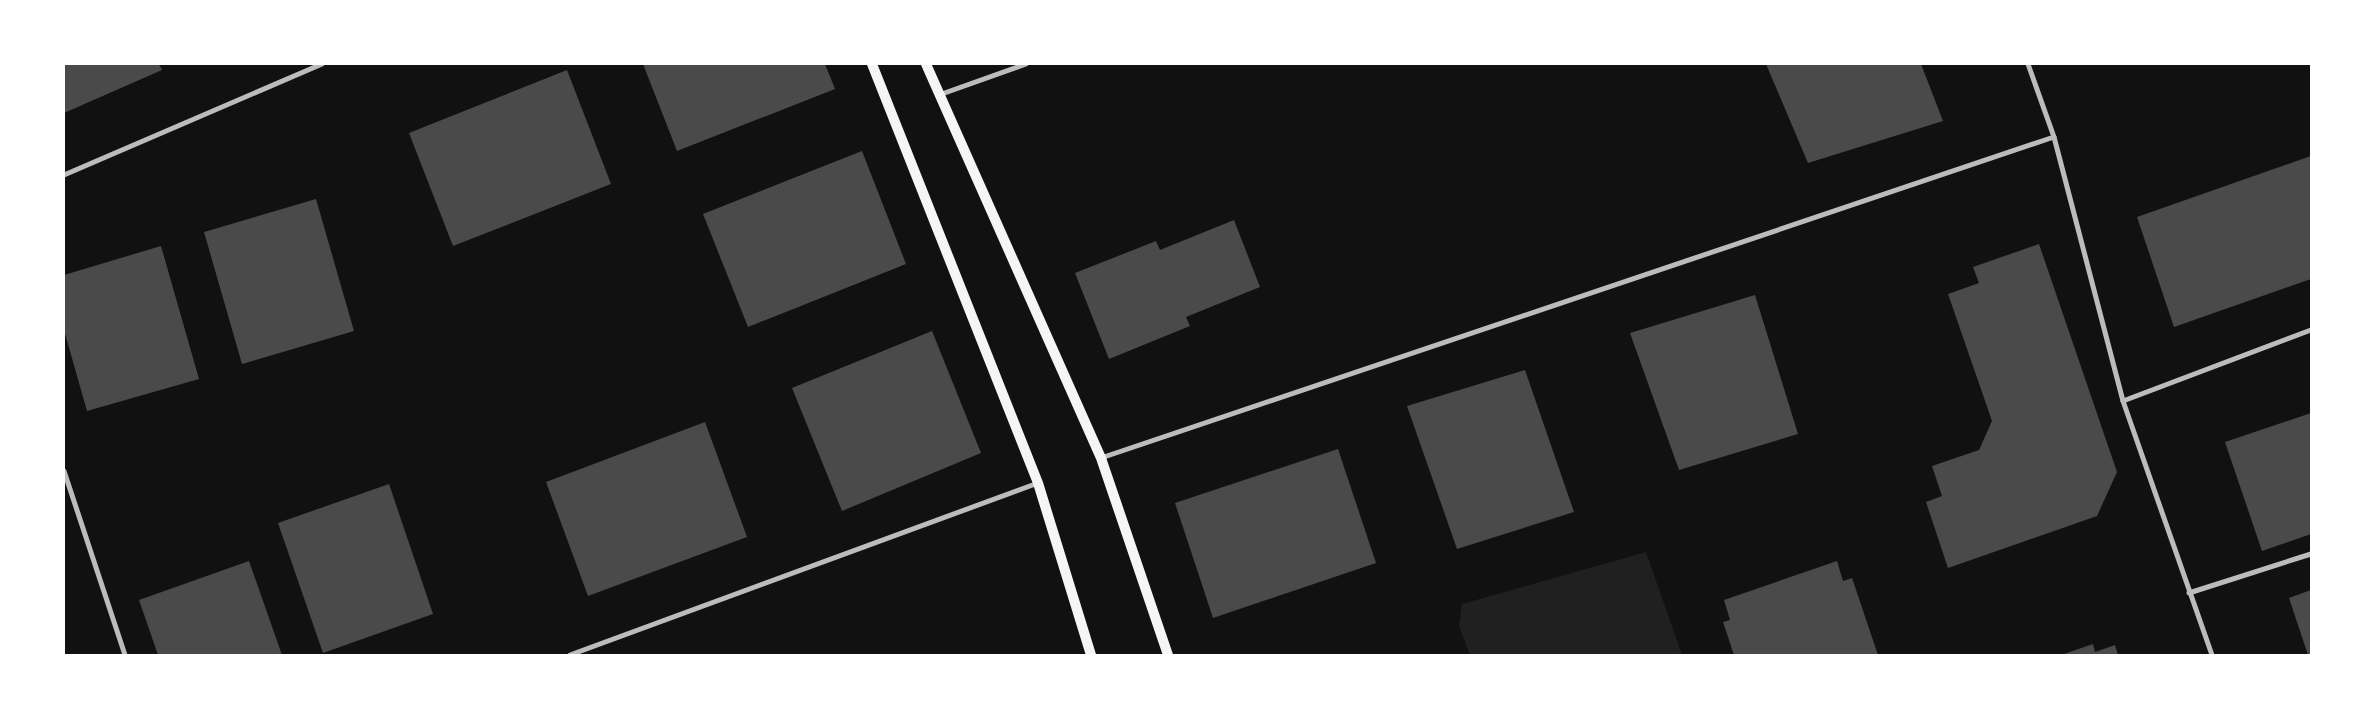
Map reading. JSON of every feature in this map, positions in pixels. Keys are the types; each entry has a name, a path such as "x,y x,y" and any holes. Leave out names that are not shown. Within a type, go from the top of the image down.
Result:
{"main road":[{"path":"872,64 1038,483 1091,655"},
{"path":"926,64 1101,458 1168,655"}],"street":[{"path":"64,175 312,66 322,64"},
{"path":"939,95 1026,64"},
{"path":"2028,64 2054,137 2123,401 2212,655"},
{"path":"1101,458 2054,137"},
{"path":"2123,401 2311,330"},
{"path":"64,471 125,655"},
{"path":"570,655 1038,483"},
{"path":"2190,593 2311,554"}],"shaded area":[{"path":"1646,552 1682,655 1470,655 1459,626 1462,604"}],"building":[{"path":"64,64 159,64 162,70 64,113"},
{"path":"643,64 825,64 835,89 677,151"},
{"path":"1766,64 1921,64 1943,121 1808,163"},
{"path":"567,70 611,184 453,246 409,133"},
{"path":"862,151 906,264 748,327 703,214"},
{"path":"2311,156 2311,279 2174,327 2137,217"},
{"path":"316,199 354,331 242,364 204,232"},
{"path":"1234,220 1260,287 1186,317 1190,326 1109,359 1075,273 1156,241 1160,250"},
{"path":"2039,244 2117,472 2097,516 1948,568 1926,502 1942,496 1932,466 1979,450 1992,421 1948,294 1979,283 1973,267"},
{"path":"161,246 199,379 87,411 64,330 64,275"},
{"path":"1755,295 1798,434 1679,470 1630,333"},
{"path":"932,331 981,453 842,511 792,388"},
{"path":"1525,370 1574,512 1457,549 1407,406"},
{"path":"2311,413 2311,534 2262,551 2225,442"},
{"path":"705,422 747,537 588,596 546,482"},
{"path":"1338,449 1376,563 1213,618 1175,503"},
{"path":"389,484 433,614 323,653 278,523"},
{"path":"249,561 282,655 158,655 139,600"},
{"path":"1837,561 1843,581 1852,578 1878,655 1734,655 1723,622 1730,620 1724,600"},
{"path":"2311,590 2311,655 2308,655 2289,598"},
{"path":"2093,644 2095,652 2115,645 2118,655 2061,655"}]}
